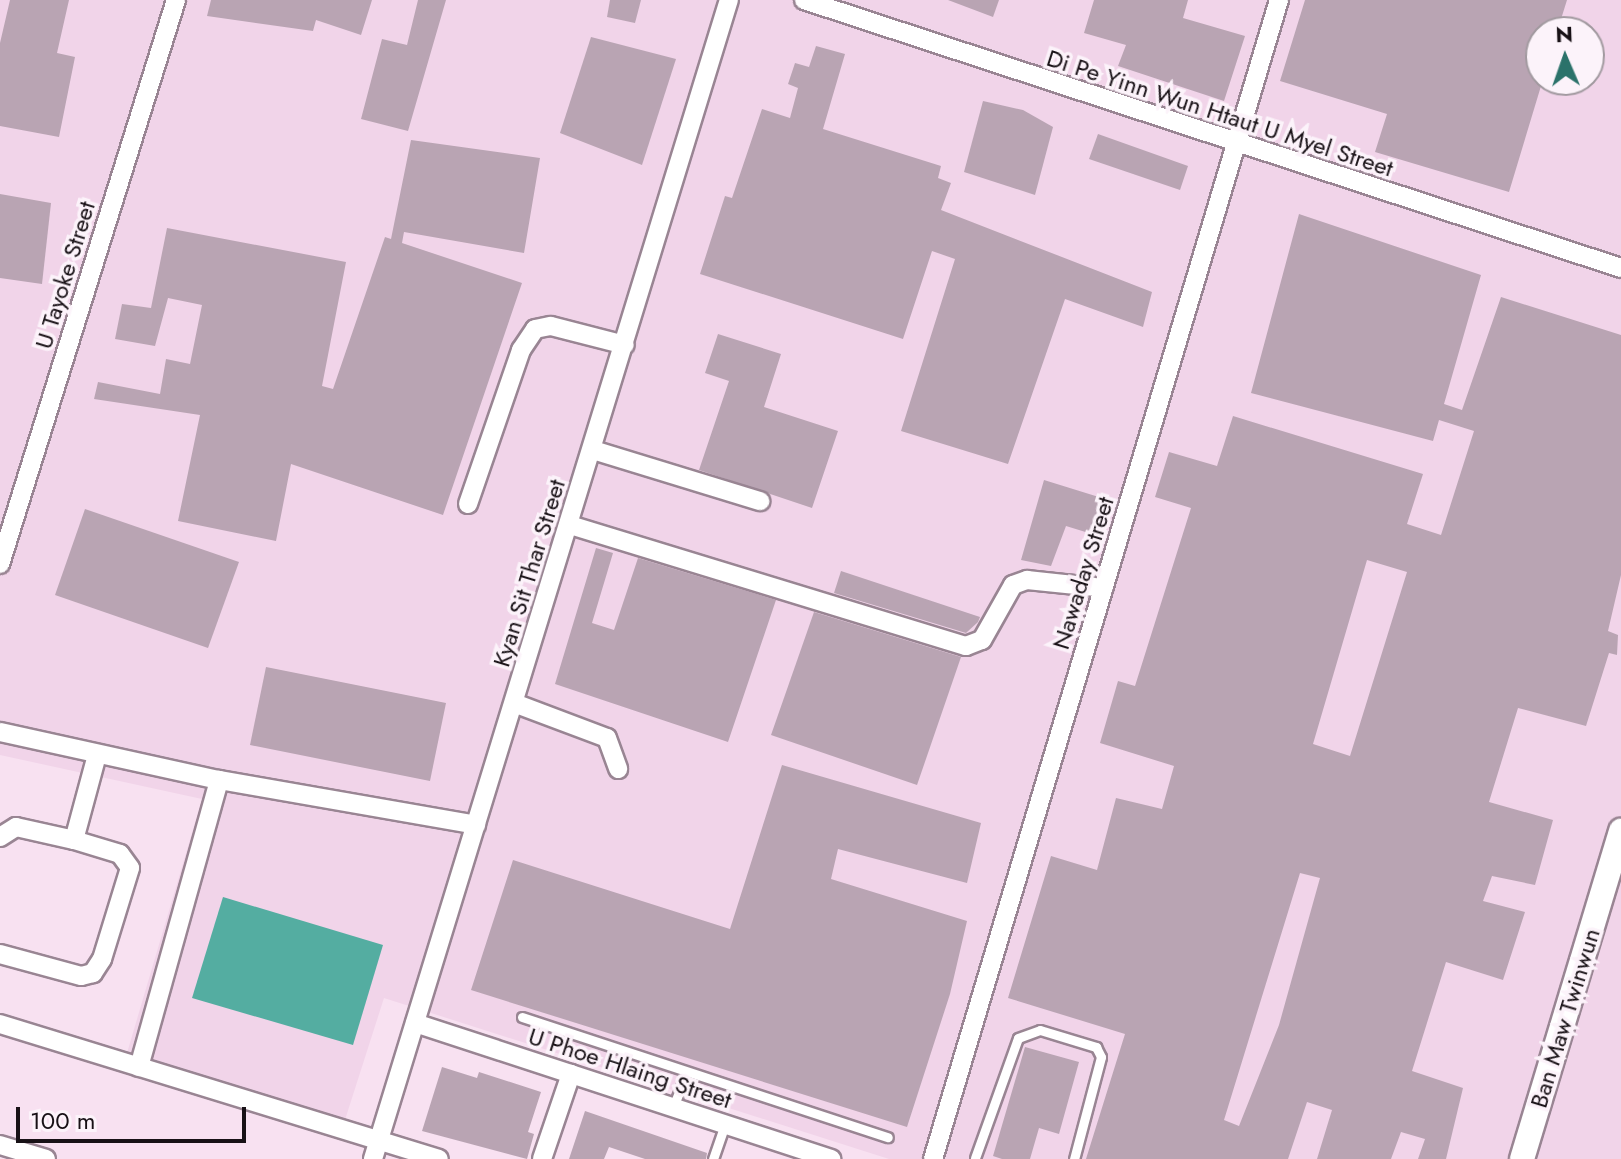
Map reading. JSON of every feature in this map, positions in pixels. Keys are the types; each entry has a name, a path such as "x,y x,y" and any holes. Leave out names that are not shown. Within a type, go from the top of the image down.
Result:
{"street":[{"name":"U Tayoke Street","path":"0,564 176,0"},
{"name":"Kyan Sit Thar Street","path":"373,1159 729,0"},
{"name":"Di Pe Yinn Wun Htaut U Myel Street","path":"804,0 1235,144 1621,268"},
{"name":"Nawaday Street","path":"933,1159 1279,0"},
{"path":"468,504 521,350 535,329 551,326 625,345"},
{"path":"593,450 760,501"},
{"path":"570,525 966,646 982,640 1013,585 1027,580 1104,588"},
{"path":"514,703 607,738 618,769"},
{"path":"0,732 219,780 476,825"},
{"path":"74,840 97,755"},
{"path":"139,1067 219,780"},
{"path":"0,837 16,827 74,840 120,854 130,868 99,967 81,976 0,954"},
{"name":"Ban Maw Twinwun","path":"1522,1159 1621,831"},
{"name":"U Phoe Hlaing Street","path":"415,1023 831,1159"},
{"path":"1,1026 439,1159"},
{"path":"542,1159 571,1074"},
{"path":"0,1145 46,1159"}],"lane":[{"path":"522,1017 888,1137"},
{"path":"975,1158 1018,1038 1040,1030 1096,1047 1101,1057 1074,1159"},
{"path":"673,1107 687,1073"},
{"path":"713,1159 725,1124"}],"shaded area":[{"path":"0,0 1621,0 1621,1159 889,1159 384,998 344,1123 127,1053 202,799 0,755"},
{"path":"223,897 383,945 353,1045 192,998"}],"building":[{"path":"10,0 69,0 57,53 75,57 59,137 0,126 0,43"},
{"path":"211,0 372,0 361,35 316,20 313,31 207,16"},
{"path":"418,0 446,0 408,131 361,119 382,39 407,45"},
{"path":"610,0 641,0 635,23 607,17"},
{"path":"948,0 999,0 993,17"},
{"path":"1094,0 1188,0 1183,18 1245,36 1224,101 1118,66 1126,45 1084,33"},
{"path":"1305,0 1567,0 1562,16 1525,16 1525,96 1538,96 1509,192 1375,152 1387,114 1280,81"},
{"path":"591,37 676,59 642,165 560,133"},
{"path":"816,46 845,54 823,129 941,166 938,178 951,183 941,210 1152,292 1143,327 1065,299 1008,464 901,431 955,259 932,251 903,339 700,274 725,196 732,198 762,109 790,118 798,88 788,84 795,63 809,67"},
{"path":"983,101 1023,110 1053,127 1035,195 964,172"},
{"path":"1098,134 1188,166 1180,190 1089,159"},
{"path":"411,140 540,158 524,253 404,232 402,243 522,283 443,515 291,464 276,541 178,521 200,415 94,399 98,382 160,394 166,359 190,364 202,305 168,298 155,346 115,339 122,304 151,308 167,228 346,262 322,386 333,389 385,237 391,239"},
{"path":"0,194 51,203 42,284 0,278"},
{"path":"1299,214 1481,275 1444,404 1462,410 1501,297 1621,335 1621,575 1608,631 1618,635 1617,655 1609,653 1586,726 1518,708 1489,802 1553,820 1535,885 1492,876 1483,901 1525,912 1503,980 1446,962 1412,1071 1463,1088 1446,1159 1418,1159 1425,1139 1401,1132 1391,1159 1317,1159 1332,1110 1307,1102 1288,1159 1086,1159 1125,1034 1008,998 1051,856 1097,870 1116,798 1162,809 1174,766 1100,743 1118,681 1135,686 1191,508 1155,497 1169,452 1217,466 1233,416 1423,474 1407,524 1441,535 1474,431 1439,420 1433,441 1251,393","holes":["1367,560 1407,572 1350,756 1313,744","1300,873 1320,878 1279,1025 1239,1126 1224,1120"]},
{"path":"718,334 781,354 764,407 838,431 812,508 699,470 729,381 705,373"},
{"path":"1044,480 1102,498 1092,534 1066,526 1051,566 1021,560"},
{"path":"85,509 239,562 208,648 55,595"},
{"path":"596,548 613,553 592,623 614,630 638,558 776,600 728,742 555,684"},
{"path":"841,571 980,617 966,633 834,593"},
{"path":"814,612 961,657 917,785 771,735"},
{"path":"266,667 446,703 430,781 250,745"},
{"path":"782,765 981,823 967,883 838,849 831,879 967,921 950,994 907,1127 471,990 513,860 730,929"},
{"path":"1025,1047 1079,1062 1059,1134 1039,1128 1030,1159 1002,1159 993,1156"},
{"path":"442,1067 477,1078 479,1072 541,1092 528,1132 534,1134 527,1159 422,1131"},
{"path":"585,1111 707,1153 706,1159 645,1159 609,1147 604,1159 569,1159"}]}
